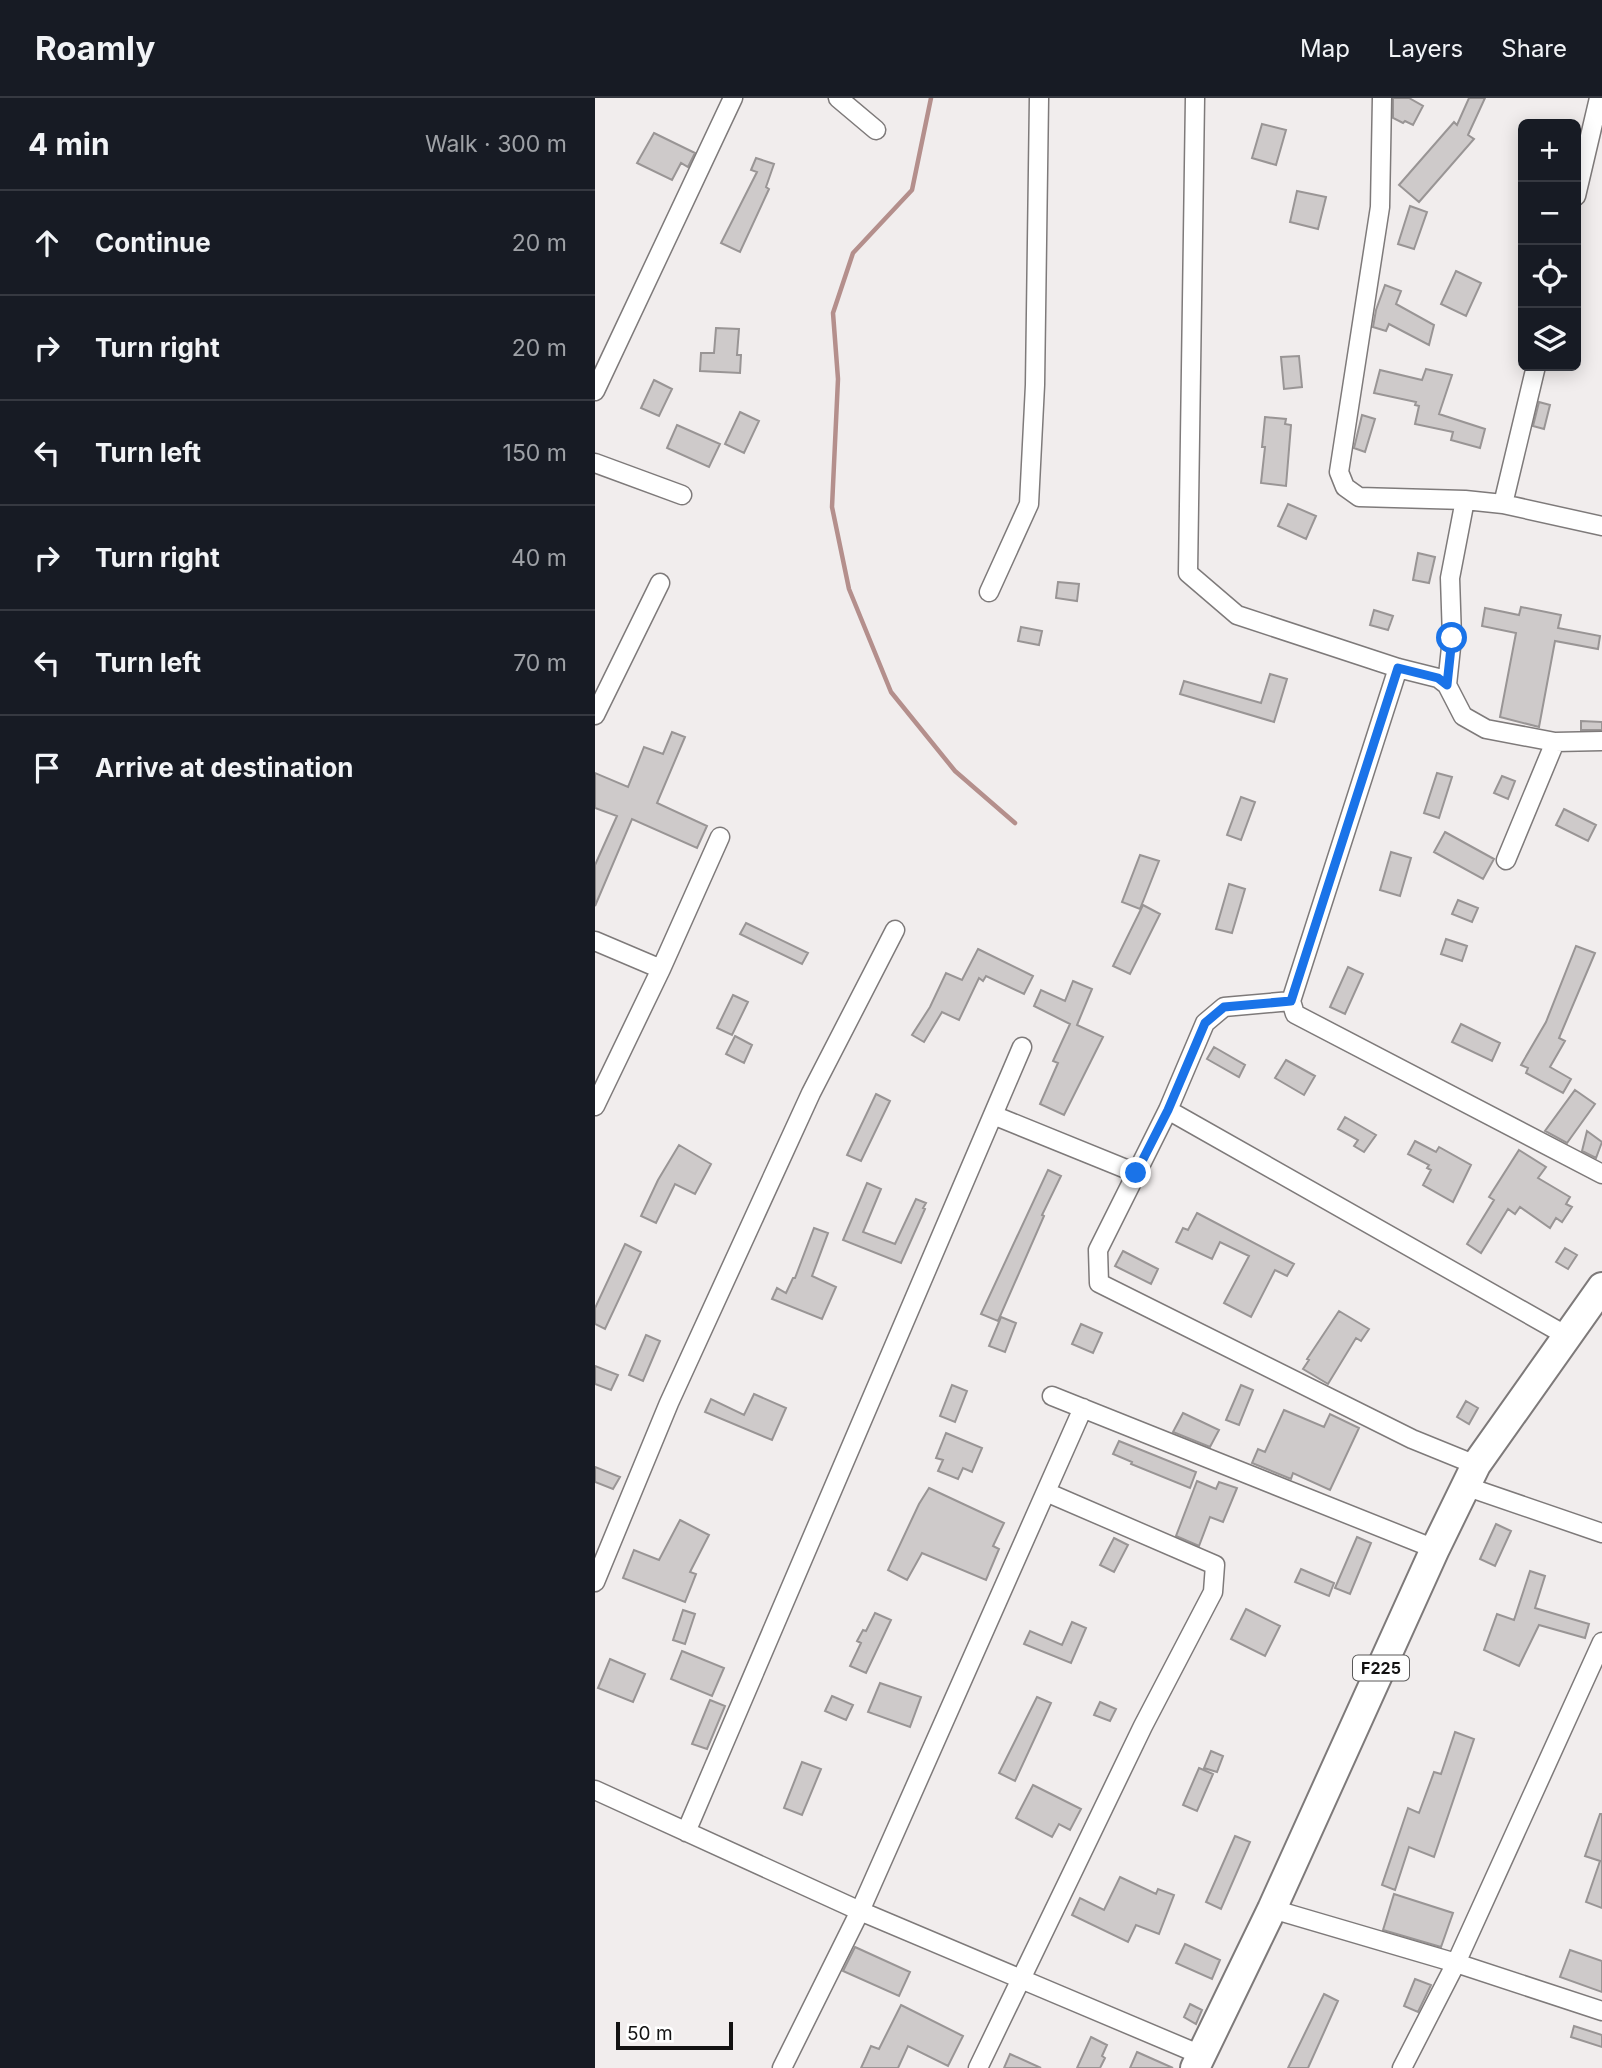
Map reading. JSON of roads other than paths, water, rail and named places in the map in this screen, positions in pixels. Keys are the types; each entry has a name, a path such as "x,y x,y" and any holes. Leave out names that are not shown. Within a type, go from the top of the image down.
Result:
{"main road":[{"name":"F225","path":"1198,2062 1272,1909 1471,1476 1602,1287"}],"street":[{"path":"595,391 733,98"},
{"path":"838,98 876,130"},
{"path":"989,592 1029,504 1035,371 1039,98"},
{"path":"1195,98 1188,573 1237,615 1398,668 1438,678 1447,685 1463,716 1486,729 1555,742 1602,741"},
{"path":"1382,98 1380,206 1339,472 1345,487 1359,497 1465,500 1503,505 1602,526"},
{"path":"1579,182 1599,98"},
{"path":"1503,505 1535,371"},
{"path":"595,463 682,495"},
{"path":"1447,685 1452,638 1450,578 1465,500"},
{"path":"595,715 660,583"},
{"path":"1398,668 1291,1001 1295,1014 1602,1174"},
{"path":"1506,860 1555,742"},
{"path":"595,1106 661,969 720,837"},
{"path":"595,1582 669,1403 805,1106 895,930"},
{"path":"595,941 661,969"},
{"path":"1291,1001 1224,1007 1205,1023 1168,1110 1098,1250 1099,1283 1412,1438 1471,1476 1602,1533"},
{"path":"686,1832 1022,1048"},
{"path":"1168,1110 1567,1336"},
{"path":"993,1115 1136,1173"},
{"path":"1052,1396 1436,1549"},
{"path":"782,2068 860,1911 1083,1408"},
{"path":"978,2068 1143,1726 1213,1592 1215,1565 1045,1492"},
{"path":"1402,2068 1456,1963 1602,1642"},
{"path":"595,1790 860,1911 1020,1979 1198,2062"},
{"path":"1272,1909 1456,1963 1602,2011"}],"waterway":[{"path":"931,98 912,190 853,253 833,313 838,379 832,507 849,589 891,692 955,771 1015,823"}]}
